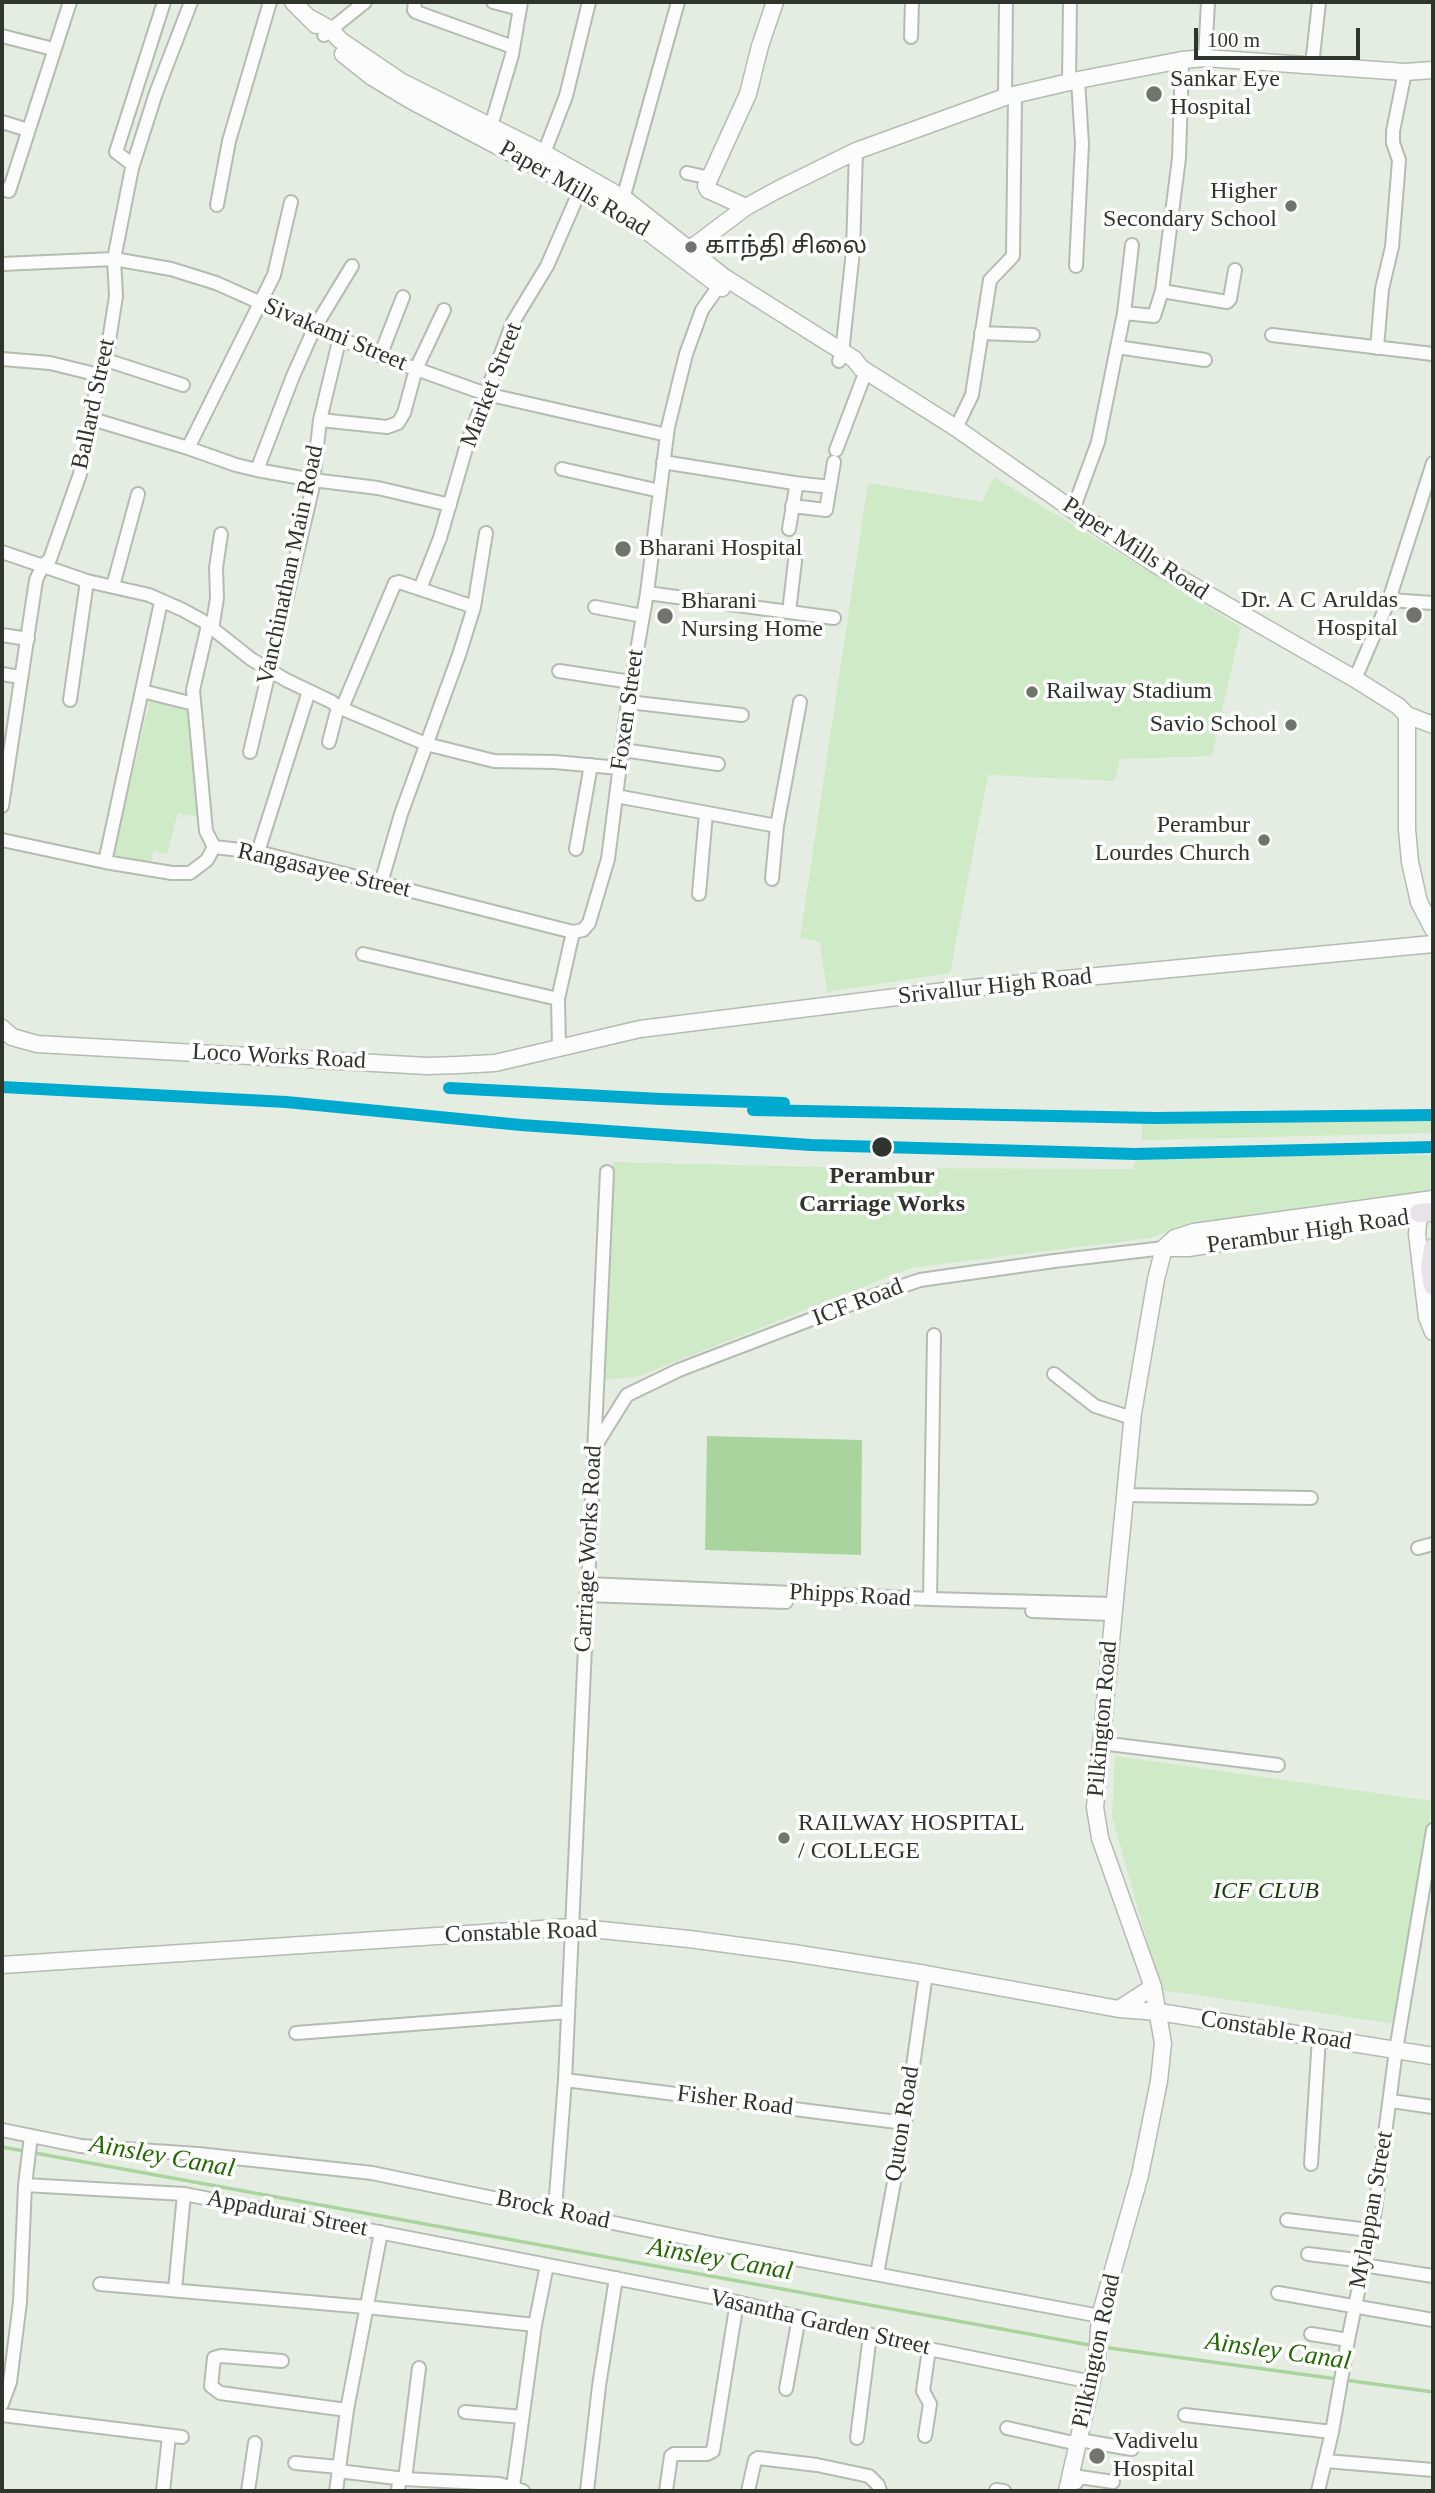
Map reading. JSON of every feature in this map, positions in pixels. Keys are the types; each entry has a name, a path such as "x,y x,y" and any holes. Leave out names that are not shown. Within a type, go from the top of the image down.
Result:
{"main road":[{"path":"1433,1248 1430,1268 1433,1286"}],"street":[{"path":"2,189 9,191 70,2"},
{"path":"133,165 116,152 164,2"},
{"name":"Ballard Street","path":"2,806 36,580 44,565 51,559 80,474 99,375 106,360 116,296 114,259 133,165 156,93 191,2"},
{"path":"217,205 229,141 271,2"},
{"path":"293,2 327,32 402,82 544,153 626,205 678,2"},
{"path":"327,32 365,2"},
{"path":"415,2 416,12 513,47"},
{"path":"491,126 513,47 520,5 493,2"},
{"path":"544,153 566,96 589,2"},
{"path":"747,207 706,187 748,94 775,2"},
{"path":"911,37 912,2"},
{"path":"957,428 972,395 990,280 1013,256 1006,2"},
{"path":"1070,2 1073,81 1082,144 1076,266"},
{"path":"1205,58 1208,2"},
{"path":"1312,65 1320,2"},
{"name":"Paper Mills Road","path":"327,32 335,47 372,77 412,101 581,188 626,205 687,254 719,286 841,357"},
{"path":"2,36 53,49"},
{"path":"687,254 747,207 856,150 1010,97 1073,81 1205,58 1405,72 1433,70"},
{"path":"1124,313 1154,316 1162,291 1180,158 1182,60"},
{"path":"1377,348 1382,289 1392,247 1399,160 1393,143 1393,131 1405,72"},
{"path":"2,122 28,130"},
{"path":"841,357 853,251 856,150"},
{"path":"687,173 710,178"},
{"name":"Market Street","path":"420,589 450,505 468,441 513,322 547,266 581,188"},
{"path":"188,448 274,275 291,201"},
{"path":"1073,510 1098,442 1124,313 1132,245"},
{"name":"Paper Mills Road","path":"687,254 841,357 849,367 864,370 957,428 1073,510 1160,567 1355,679 1398,706 1407,715 1433,725"},
{"name":"Sivakami Street","path":"2,264 114,259 171,269 216,282 380,356 486,394 667,435"},
{"path":"257,470 293,376 316,327 352,266"},
{"path":"1162,291 1227,302 1230,299 1235,270"},
{"name":"Foxen Street","path":"559,1048 558,999 573,932 583,930 589,923 608,859 667,435 686,354 702,310 719,286"},
{"path":"380,356 403,297"},
{"path":"320,420 387,427 398,423 404,413 416,369 444,310"},
{"path":"981,333 1033,335"},
{"path":"1272,335 1433,354"},
{"name":"Vanchinathan Main Road","path":"250,752 313,480 320,420 340,337"},
{"path":"1117,347 1205,360"},
{"path":"2,359 50,363 99,375"},
{"path":"106,360 183,385"},
{"path":"792,506 826,510 835,456 864,370"},
{"path":"92,419 257,470 378,488 450,505"},
{"path":"663,462 830,487"},
{"path":"1355,679 1390,600 1433,463"},
{"path":"562,469 660,491"},
{"path":"789,529 794,483"},
{"path":"113,586 138,494"},
{"path":"382,883 401,814 474,607 486,533"},
{"path":"214,847 206,831 193,690 217,598 216,568 221,534"},
{"path":"2,552 87,581 149,595 183,610 270,671 340,708 426,744 494,761 619,768"},
{"path":"789,611 795,561"},
{"path":"70,700 87,581"},
{"path":"329,742 340,708 393,584 397,582 474,607"},
{"path":"647,593 834,618"},
{"path":"1390,600 1433,603"},
{"path":"105,862 161,602"},
{"path":"595,607 643,616"},
{"path":"2,635 28,639"},
{"path":"559,671 631,682"},
{"path":"2,674 20,677"},
{"path":"142,691 194,704"},
{"path":"258,852 309,691"},
{"path":"628,702 742,715"},
{"path":"772,879 777,826 800,702"},
{"path":"1407,715 1407,830 1410,862 1419,902 1433,929"},
{"path":"623,750 718,764"},
{"path":"576,849 591,765"},
{"path":"616,796 777,826"},
{"path":"699,894 706,813"},
{"name":"Rangasayee Street","path":"2,840 172,873 190,873 207,860 214,847 258,852 573,932"},
{"name":"Srivallur High Road","path":"559,1048 640,1029 961,989 1433,944"},
{"path":"363,954 558,999"},
{"name":"Loco Works Road","path":"2,1028 12,1037 37,1044 427,1066 495,1063 559,1048"},
{"name":"Carriage Works Road","path":"572,1927 607,1172"},
{"path":"1426,1213 1433,1200"},
{"path":"1164,1248 1175,1238 1194,1233 1433,1200"},
{"name":"Perambur High Road","path":"1164,1248 1188,1248 1426,1213"},
{"name":"Perambur High Road","path":"1426,1213 1417,1234 1427,1317 1433,1332"},
{"name":"ICF Road","path":"594,1449 627,1395 679,1370 871,1297 920,1280 1164,1248"},
{"name":"Pilkington Road","path":"1068,2486 1097,2358 1100,2316 1140,2175 1159,2081 1163,2043 1153,1987 1100,1838 1095,1807 1132,1418 1156,1279 1164,1248"},
{"path":"930,1600 934,1335"},
{"path":"1054,1374 1095,1406 1132,1418"},
{"path":"1124,1495 1311,1498"},
{"path":"1418,1548 1433,1544"},
{"name":"Phipps Road","path":"587,1590 930,1600 1113,1609"},
{"name":"Phipps Road","path":"587,1590 1113,1609"},
{"path":"1101,1744 1278,1765"},
{"name":"Mylappan Street","path":"1318,2491 1332,2432 1370,2230 1391,2101 1396,2050 1433,1830"},
{"path":"555,2209 565,2080 572,1927"},
{"name":"Constable Road","path":"2,1965 572,1927 689,1938 926,1974 1119,2009 1159,2012 1433,2056"},
{"name":"Quton Road","path":"877,2274 905,2123 926,1974"},
{"path":"1119,2009 1153,1987"},
{"path":"296,2033 568,2012"},
{"path":"1311,2164 1319,2038"},
{"name":"Fisher Road","path":"565,2080 905,2123"},
{"path":"1391,2101 1433,2107"},
{"name":"Brock Road","path":"2,2130 81,2146 198,2154 372,2174 555,2209 720,2245 1100,2316"},
{"path":"2,2404 10,2382 20,2302 25,2185 32,2136"},
{"name":"Appadurai Street","path":"25,2185 184,2194 547,2264"},
{"path":"175,2290 184,2194"},
{"path":"1287,2220 1370,2230"},
{"path":"336,2491 347,2410 382,2232"},
{"path":"1308,2254 1433,2276"},
{"path":"295,2463 456,2487 518,2489 522,2417 547,2264"},
{"name":"Vasantha Garden Street","path":"547,2264 737,2302 929,2349 1092,2382"},
{"path":"587,2491 615,2278"},
{"path":"100,2284 535,2325"},
{"path":"1278,2293 1433,2320"},
{"path":"666,2491 671,2456 708,2454 713,2451 737,2302"},
{"path":"786,2389 799,2317"},
{"path":"857,2438 870,2334"},
{"path":"1311,2334 1348,2340"},
{"path":"925,2436 930,2404 923,2391 929,2349"},
{"path":"282,2361 221,2356 214,2358 211,2386 220,2393 347,2410"},
{"path":"398,2491 399,2483 405,2479 419,2368"},
{"path":"465,2412 522,2417"},
{"path":"2,2415 176,2436 163,2491"},
{"path":"1185,2415 1332,2432"},
{"path":"1007,2428 1132,2449"},
{"path":"248,2491 255,2444"},
{"path":"748,2491 755,2460 758,2458 817,2465 869,2476 880,2491"},
{"path":"1326,2461 1433,2470"},
{"path":"1068,2486 1076,2483 1080,2477 1114,2483"}],"green space":[{"name":"Railway Stadium","path":"994,477 1241,627 1212,756 1120,759 1115,781 988,775 950,973 827,992 820,942 800,938 868,483 982,502"},
{"path":"151,696 188,704 203,818 178,813 167,855 154,850 151,862 113,855"},
{"path":"1433,1117 1433,1133 1142,1140 1142,1120"},
{"path":"1431,1155 1432,1194 1353,1200 1188,1224 1151,1238 911,1268 639,1376 605,1380 613,1162 862,1168 1133,1169 1137,1156"},
{"name":"ICF CLUB","path":"1115,1756 1432,1801 1403,2025 1161,1990 1112,1817"}],"shaded area":[{"path":"707,1436 862,1440 861,1555 705,1550"}],"waterway":[{"name":"Ainsley Canal","path":"2,2147 1095,2346"},
{"name":"Ainsley Canal","path":"1102,2347 1337,2379"},
{"name":"Ainsley Canal","path":"1345,2380 1433,2392"}],"transit line":[{"path":"2,1087 286,1102 521,1125 811,1145 1135,1154 1433,1147"},
{"path":"449,1088 784,1103"},
{"path":"753,1110 1155,1118 1433,1115"}],"place":[{"name":"Sankar Eye Hospital","path":"1154,94"},
{"name":"Higher Secondary School","path":"1291,206"},
{"name":"காந்தி சிலை","path":"691,247"},
{"name":"Bharani Hospital","path":"623,549"},
{"name":"Dr. A C Aruldas Hospital","path":"1414,615"},
{"name":"Bharani Nursing Home","path":"665,616"},
{"name":"Railway Stadium","path":"1032,692"},
{"name":"Savio School","path":"1291,725"},
{"name":"Perambur Lourdes Church","path":"1264,840"},
{"name":"Perambur Carriage Works","path":"882,1147"},
{"name":"RAILWAY HOSPITAL / COLLEGE","path":"784,1838"},
{"name":"Vadivelu Hospital","path":"1097,2456"}]}
